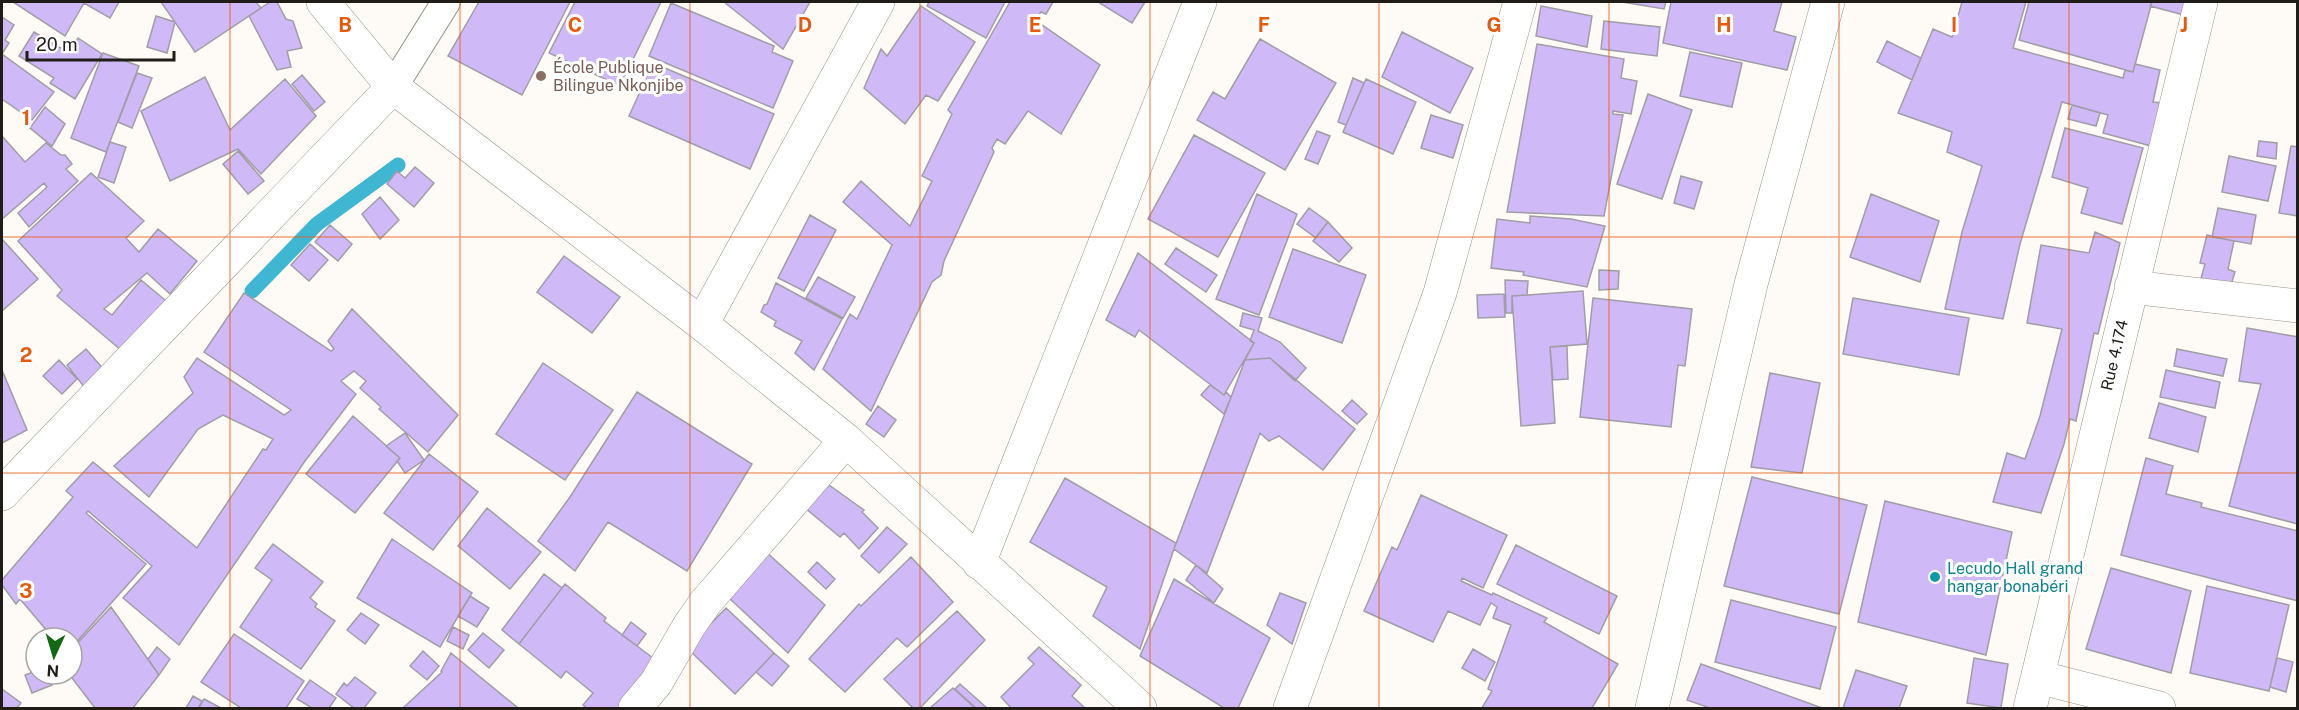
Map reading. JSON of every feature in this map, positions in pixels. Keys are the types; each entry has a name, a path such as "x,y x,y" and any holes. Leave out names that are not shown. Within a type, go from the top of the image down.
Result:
{"street":[{"path":"323,2 393,87 702,324 846,440 1140,708"},
{"path":"702,324 878,2"},
{"path":"979,563 1200,2"},
{"path":"1290,708 1440,293 1520,2"},
{"path":"1652,708 1751,284 1828,2"},
{"name":"Rue 4.174","path":"2030,708 2201,2"},
{"path":"2,494 393,87"},
{"path":"2131,287 2298,306"},
{"path":"635,708 656,683 705,603 846,440"},
{"path":"2038,677 2159,708"}],"lane":[{"path":"393,87 446,2"}],"building":[{"path":"13,2 119,2 110,18 84,3 65,36"},
{"path":"161,2 256,2 261,8 195,52"},
{"path":"270,2 277,2 286,19 293,21 302,48 287,51 291,67 277,70 249,16"},
{"path":"479,2 570,2 522,95 448,56"},
{"path":"575,2 661,2 620,86 549,53"},
{"path":"724,2 810,2 783,49"},
{"path":"929,2 1005,2 986,38 927,6"},
{"path":"1010,2 1053,2 1046,14 1041,12 1035,20 1100,65 1061,134 1028,111 1005,144 997,139 992,148 994,152 944,261 941,275 932,282 871,411 823,369 850,314 857,319 892,245 843,202 861,181 910,226 932,181 922,176 952,114 948,110"},
{"path":"1098,2 1145,2 1132,23"},
{"path":"1622,2 1666,2 1664,9"},
{"path":"1671,2 1782,2 1774,31 1796,37 1787,70 1663,43"},
{"path":"1962,2 2026,2 2013,48 2123,78 2125,70 2133,72 2135,64 2160,70 2153,102 2161,103 2151,146 2103,133 2108,115 2062,102 2020,244 2003,319 1945,309 1962,232 1982,166 1947,152 1952,132 1898,113 1933,29 1952,37"},
{"path":"2029,2 2152,2 2133,72 2019,40"},
{"path":"2152,2 2188,2 2184,15 2150,6"},
{"path":"671,3 774,46 772,52 793,61 773,108 649,56"},
{"path":"921,6 975,42 938,101 926,95 905,124 864,88 881,49 887,56"},
{"path":"1541,6 1592,16 1587,47 1536,36"},
{"path":"156,16 175,22 167,53 147,47"},
{"path":"2,17 14,25 5,40 9,43 2,54"},
{"path":"1604,21 1660,27 1657,56 1601,49"},
{"path":"34,32 69,53 78,38 102,54 75,99 50,83 54,78 19,56"},
{"path":"1402,32 1473,68 1450,113 1382,77"},
{"path":"1260,39 1336,83 1285,170 1197,120 1213,92 1225,99"},
{"path":"1887,41 1921,58 1912,80 1877,62"},
{"path":"1537,44 1624,59 1621,78 1637,81 1631,114 1613,111 1613,114 1623,115 1604,216 1507,212"},
{"path":"1690,52 1742,63 1732,107 1680,96"},
{"path":"103,53 139,66 106,152 71,138"},
{"path":"2,54 54,92 32,120 2,99"},
{"path":"653,63 774,114 750,169 629,116"},
{"path":"137,73 152,78 132,128 118,122"},
{"path":"302,75 325,102 314,111 292,84"},
{"path":"205,77 230,130 285,79 316,116 261,174 238,149 170,181 141,111"},
{"path":"1353,78 1364,83 1346,125 1338,122"},
{"path":"1366,79 1416,102 1393,154 1343,132"},
{"path":"1648,94 1692,110 1662,199 1617,184"},
{"path":"2072,105 2100,113 2096,126 2068,119"},
{"path":"45,107 65,124 52,146 30,128"},
{"path":"1431,115 1463,125 1453,158 1421,148"},
{"path":"2065,128 2143,148 2122,224 2081,213 2088,188 2052,177"},
{"path":"1317,131 1330,136 1318,164 1305,159"},
{"path":"1194,135 1265,173 1218,257 1148,219"},
{"path":"2,136 25,162 46,143 61,155 65,155 72,164 66,169 78,181 29,227 18,213 47,187 44,183 2,219"},
{"path":"2259,141 2277,143 2276,159 2257,156"},
{"path":"110,142 126,147 114,183 98,177"},
{"path":"2291,146 2298,147 2298,216 2279,213"},
{"path":"238,151 264,181 248,194 223,164"},
{"path":"2229,156 2276,166 2268,201 2222,192"},
{"path":"415,167 434,183 414,207 387,184 397,171 405,178"},
{"path":"91,173 144,221 126,238 139,252 158,229 197,261 170,294 147,273 104,309 112,315 141,280 171,305 128,356 57,296 62,290 18,241"},
{"path":"1681,176 1702,182 1694,209 1674,203"},
{"path":"1257,194 1297,214 1259,315 1216,299"},
{"path":"1871,194 1939,221 1920,282 1850,257"},
{"path":"380,197 399,220 380,239 362,214"},
{"path":"1309,208 1328,222 1316,238 1297,224"},
{"path":"2218,208 2256,215 2251,244 2212,237"},
{"path":"810,215 836,230 804,291 778,278"},
{"path":"1530,216 1571,219 1605,226 1587,287 1523,275 1524,272 1491,268 1497,219 1530,223"},
{"path":"1328,222 1352,248 1339,262 1313,241"},
{"path":"330,225 352,244 338,261 315,242"},
{"path":"2095,232 2120,243 2098,334 2094,333 2076,421 2070,419 2041,513 1993,502 2007,453 2025,459 2040,416 2062,329 2027,323 2041,245 2089,253"},
{"path":"2207,235 2234,241 2228,269 2235,272 2231,285 2200,282 2205,264 2200,263"},
{"path":"2,239 38,279 2,311"},
{"path":"310,244 328,260 309,281 291,265"},
{"path":"1176,248 1217,275 1206,292 1165,264"},
{"path":"1293,249 1366,275 1342,343 1269,317"},
{"path":"1138,253 1254,343 1224,395 1139,330 1135,337 1106,320"},
{"path":"564,256 620,297 592,333 537,292"},
{"path":"1599,270 1619,271 1618,289 1599,290"},
{"path":"818,277 855,297 843,318 806,298"},
{"path":"1505,280 1528,281 1527,295 1512,296 1512,313 1506,313"},
{"path":"776,283 842,319 814,370 795,353 802,341 774,326 776,321 761,312"},
{"path":"1583,291 1587,344 1550,347 1555,423 1521,426 1512,296"},
{"path":"244,293 331,351 334,349 328,341 352,309 458,415 428,452 379,409 381,407 360,388 366,381 354,371 341,381 356,394 305,461 179,645 123,598 152,566 88,511 86,513 146,564 84,634 84,626 43,626 20,599 16,604 2,585 2,580 73,497 66,491 93,462 197,548 263,449 266,450 273,439 223,415 198,429 149,497 114,466 193,393 184,377 197,358 284,415 291,410 204,352"},
{"path":"1504,294 1505,317 1478,318 1477,295"},
{"path":"1593,298 1692,309 1685,366 1678,365 1671,427 1580,417"},
{"path":"1853,298 1969,318 1959,375 1843,354"},
{"path":"1243,313 1262,318 1258,331 1280,342 1306,368 1295,381 1270,358 1245,360 1254,343 1250,341 1254,330 1240,326"},
{"path":"2247,328 2298,337 2298,524 2229,506 2261,384 2239,381"},
{"path":"1567,346 1568,379 1553,380 1550,347"},
{"path":"86,349 105,371 85,388 67,365"},
{"path":"2177,349 2227,359 2223,376 2174,366"},
{"path":"1270,358 1355,429 1323,470 1279,436 1269,441 1260,433 1207,573 1174,549 1245,360"},
{"path":"59,360 77,379 62,394 43,376"},
{"path":"543,363 613,410 565,480 496,434"},
{"path":"2,370 27,430 2,443"},
{"path":"2166,370 2220,382 2215,408 2160,397"},
{"path":"1770,373 1820,383 1802,473 1751,467"},
{"path":"1210,385 1224,395 1226,392 1231,397 1224,414 1201,395"},
{"path":"637,392 752,464 687,571 608,522 575,571 538,541 570,497"},
{"path":"1352,400 1367,414 1357,424 1342,411"},
{"path":"2159,403 2206,417 2198,452 2149,438"},
{"path":"878,406 896,420 884,437 866,424"},
{"path":"353,416 400,458 355,513 306,474"},
{"path":"405,433 424,460 405,473 397,461 400,458 386,446"},
{"path":"429,454 478,492 433,550 384,513"},
{"path":"2146,458 2173,466 2166,494 2202,503 2201,507 2298,531 2298,601 2121,555"},
{"path":"1752,477 1867,505 1839,614 1724,586"},
{"path":"1065,478 1176,543 1140,649 1093,616 1107,587 1030,542"},
{"path":"829,485 864,510 862,512 878,528 859,549 844,533 840,537 805,508"},
{"path":"1421,495 1507,535 1483,588 1462,578 1461,581 1547,618 1544,622 1618,664 1592,708 1482,708 1492,691 1488,689 1511,625 1493,618 1497,607 1491,603 1480,625 1448,611 1433,642 1364,611 1392,547 1397,550"},
{"name":"Lecudo Hall grand hangar bonabéri","path":"1885,501 2012,532 1986,655 1858,622"},
{"path":"487,508 541,552 510,589 458,546"},
{"path":"887,527 907,544 879,573 861,556"},
{"path":"392,539 472,593 440,647 357,598"},
{"path":"273,544 323,582 310,598 317,604 315,607 335,621 301,669 240,627 272,580 255,568"},
{"path":"1516,545 1617,596 1599,634 1497,584"},
{"path":"765,551 825,605 788,653 728,597"},
{"path":"911,557 953,602 907,647 897,638 845,692 809,659 859,604 861,606"},
{"path":"817,562 835,579 826,589 808,572"},
{"path":"1196,565 1223,589 1214,603 1186,580"},
{"path":"2111,568 2191,591 2171,673 2086,649"},
{"path":"544,574 562,588 519,644 502,630"},
{"path":"1174,579 1270,638 1238,708 1224,708 1140,656"},
{"path":"565,584 606,618 604,621 665,667 630,708 587,708 583,705 593,693 566,671 561,678 519,644"},
{"path":"2207,586 2289,605 2269,691 2190,673"},
{"path":"1280,593 1306,603 1292,644 1267,625"},
{"path":"470,596 489,608 477,627 458,616"},
{"path":"1731,600 1836,627 1820,689 1715,662"},
{"path":"111,607 159,675 133,708 95,708 78,686 84,686 84,636"},
{"path":"726,608 774,653 735,694 687,648"},
{"path":"957,611 985,640 920,708 913,708 884,679"},
{"path":"361,613 379,625 365,644 347,630"},
{"path":"631,622 646,634 637,646 622,635"},
{"path":"453,627 469,635 463,649 447,641"},
{"path":"483,633 504,650 489,668 468,650"},
{"path":"234,634 304,681 286,708 241,708 201,682"},
{"path":"157,647 170,659 159,675 148,659"},
{"path":"1039,647 1081,685 1072,696 1085,708 1011,708 1001,697 1034,664 1028,658"},
{"path":"1473,649 1495,662 1485,681 1462,668"},
{"path":"423,651 439,666 427,680 410,666"},
{"path":"451,653 518,708 403,708 442,672"},
{"path":"774,653 789,666 772,686 756,672"},
{"path":"1974,658 2008,664 2001,708 1967,703"},
{"path":"2277,658 2293,662 2286,692 2270,687"},
{"path":"1701,664 1822,708 1710,708 1687,700"},
{"path":"1856,670 1907,686 1899,708 1843,708"},
{"path":"355,677 376,693 364,708 354,708 336,694 344,683 347,686"},
{"path":"310,680 336,698 329,708 312,708 297,699"},
{"path":"960,684 987,708 976,708 955,689"},
{"path":"29,686 50,686 32,693"},
{"path":"953,688 975,708 930,708"},
{"path":"2,689 21,703 17,708 2,708"},
{"path":"193,696 202,701 198,708 186,708"},
{"path":"204,699 221,708 199,708"}],"waterway":[{"path":"252,291 317,224 398,165"}],"place":[{"name":"École Publique Bilingue Nkonjibe","path":"541,76"},
{"name":"Lecudo Hall grand hangar bonabéri","path":"1935,577"}]}
